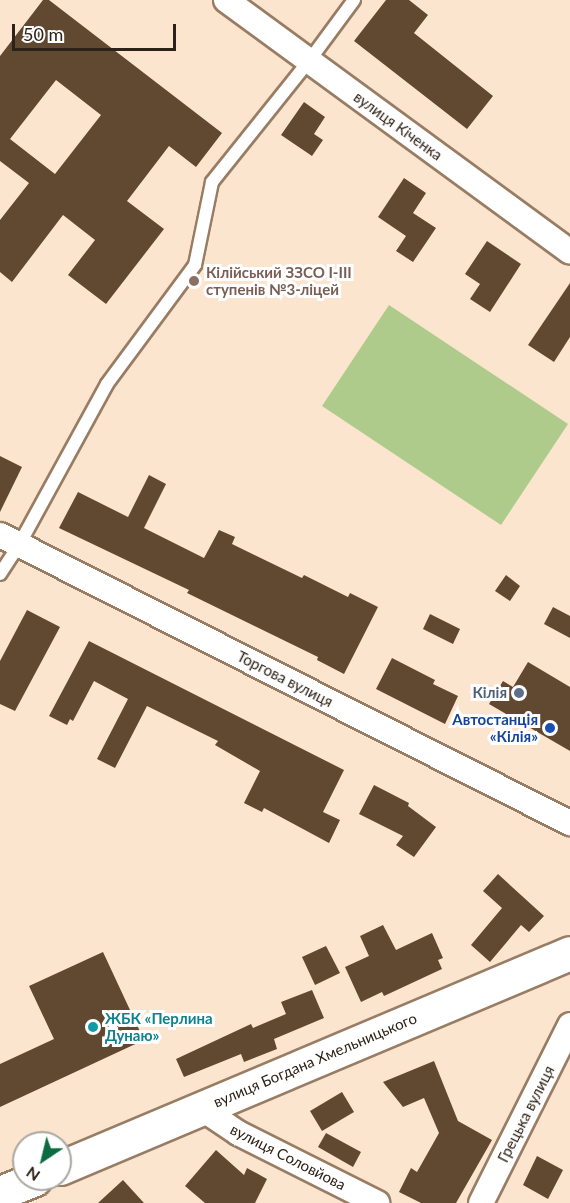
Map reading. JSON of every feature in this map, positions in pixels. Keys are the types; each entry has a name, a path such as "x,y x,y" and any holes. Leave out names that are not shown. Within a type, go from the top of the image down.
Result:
{"main road":[{"name":"вулиця Богдана Хмельницького","path":"72,1163 570,953"}],"street":[{"name":"вулиця Кіченка","path":"226,0 570,252"},
{"name":"Торгова вулиця","path":"9,540 570,823"},
{"name":"Грецька вулиця","path":"481,1203 570,1025"},
{"name":"вулиця Соловйова","path":"201,1108 238,1133 377,1203"}],"lane":[{"path":"0,574 9,540 107,384 195,265 213,182 354,0"}],"green space":[{"path":"389,305 568,424 501,525 322,406"}],"building":[{"path":"43,0 49,0 222,133 196,167 169,146 127,201 164,229 106,304 68,275 95,240 63,215 12,282 0,272 0,220 29,183 0,161 0,56","holes":["56,80 101,115 55,174 10,139"]},
{"path":"386,0 409,0 428,15 414,33 493,96 467,129 354,41"},
{"path":"304,102 325,117 314,134 323,140 312,156 281,135"},
{"path":"404,178 426,193 413,213 436,228 413,262 396,251 406,236 378,217"},
{"path":"487,241 521,264 490,312 470,299 480,284 465,274"},
{"path":"570,283 570,337 554,362 528,345"},
{"path":"0,456 22,467 0,512"},
{"path":"149,475 166,484 144,528 204,558 219,530 235,537 232,544 302,578 304,575 348,597 350,593 378,607 344,674 317,660 318,657 187,593 189,590 59,528 78,492 128,517"},
{"path":"506,575 520,586 510,601 495,591"},
{"path":"553,607 570,616 570,638 544,624"},
{"path":"27,610 60,627 15,711 0,704 0,661"},
{"path":"430,614 460,629 453,644 423,629"},
{"path":"89,641 344,770 323,812 340,820 329,843 264,808 262,812 244,803 260,771 215,745 218,741 147,706 115,768 97,759 128,699 94,681 73,721 70,719 67,725 49,716"},
{"path":"392,658 435,680 433,684 458,696 445,724 376,689"},
{"name":"Автостанція «Кілія»","path":"528,662 570,687 570,751 489,704 503,681 513,687"},
{"path":"374,785 409,803 408,806 436,827 414,857 396,845 403,836 359,814"},
{"path":"498,874 544,916 529,932 521,925 490,962 471,945 502,908 483,891"},
{"path":"383,925 396,950 432,933 443,958 438,960 442,969 384,996 382,992 361,1002 345,967 369,956 360,936"},
{"path":"326,946 340,973 315,985 302,957"},
{"name":"ЖБК «Перлина Дунаю»","path":"103,952 144,1040 0,1107 0,1064 54,1039 29,986"},
{"path":"312,990 324,1018 274,1039 277,1049 244,1062 241,1054 184,1077 176,1059 251,1024 253,1028 286,1014 281,1002"},
{"path":"434,1061 458,1121 492,1140 456,1203 421,1203 399,1192 411,1168 417,1172 439,1133 424,1098 403,1107 383,1082"},
{"path":"342,1092 354,1112 322,1131 310,1111"},
{"path":"326,1133 361,1152 353,1167 318,1147"},
{"path":"216,1150 244,1175 247,1168 267,1179 255,1203 205,1203 185,1186"},
{"path":"537,1156 563,1170 548,1199 523,1185"},
{"path":"123,1180 144,1203 98,1203"}],"place":[{"name":"Кілійський ЗЗСО І-ІІІ ступенів №3-ліцей","path":"194,281"},
{"name":"Кілія","path":"519,693"},
{"name":"Автостанція «Кілія»","path":"550,728"},
{"name":"ЖБК «Перлина Дунаю»","path":"93,1027"}]}
